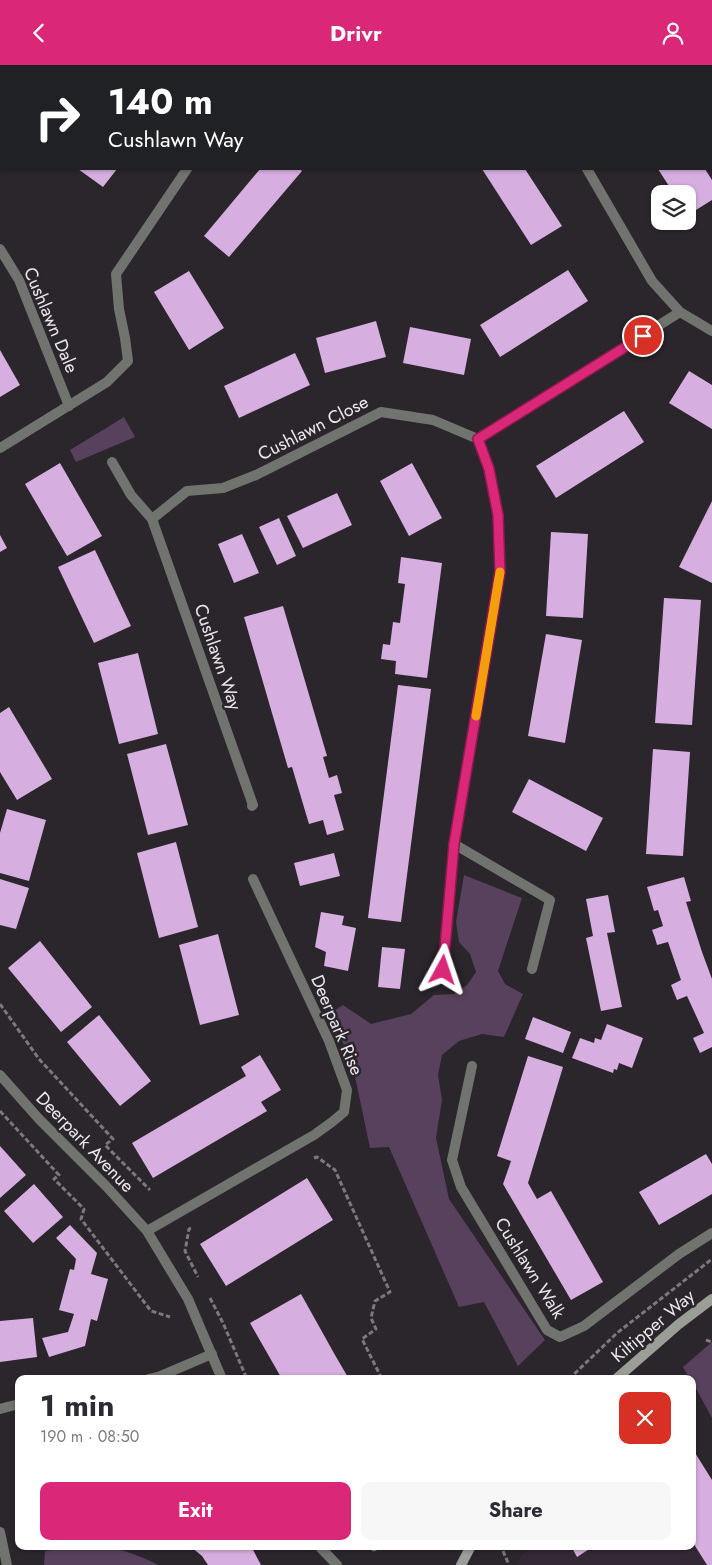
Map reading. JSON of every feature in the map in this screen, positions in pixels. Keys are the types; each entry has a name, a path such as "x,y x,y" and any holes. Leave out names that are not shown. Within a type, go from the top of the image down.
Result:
{"street":[{"name":"Cushlawn Dale","path":"0,448 107,382 128,361 118,309 116,274 186,170"},
{"path":"588,170 652,281 680,312 712,331"},
{"name":"Cushlawn Dale","path":"0,249 19,280 69,406"},
{"path":"443,970 454,844 500,572 498,515 489,469 478,439 680,312"},
{"name":"Cushlawn Close","path":"152,519 187,491 223,488 256,475 381,411 433,420 478,439"},
{"name":"Cushlawn Way","path":"112,462 131,495 152,519 253,805 252,807"},
{"path":"454,844 550,900 532,969"},
{"name":"Deerpark Rise","path":"147,1231 314,1135 332,1123 344,1111 347,1090 329,1041 252,879"},
{"name":"Cushlawn Walk","path":"472,1066 452,1160 461,1187 547,1330 560,1337 584,1326 679,1254 712,1233"},
{"name":"Deerpark Avenue","path":"0,1075 39,1119 106,1186 147,1231 188,1299 220,1375"},
{"name":"Kiltipper Way","path":"621,1375 679,1324 712,1299"},
{"path":"163,1375 212,1354"},
{"path":"0,1409 15,1405"},
{"path":"0,1532 7,1565"},
{"path":"323,1550 337,1565"},
{"path":"461,1565 469,1550"}],"path":[{"path":"0,1004 39,1059 114,1139 105,1145 150,1191"},
{"path":"0,1111 59,1175 54,1179 84,1209 81,1219 151,1311 170,1317"},
{"path":"308,1161 317,1157 335,1170 390,1292 375,1301 371,1318 376,1329 362,1339 380,1375"},
{"path":"198,1224 189,1229 185,1251 202,1283"},
{"path":"573,1375 617,1333 712,1259"},
{"path":"206,1291 223,1323 245,1375"},
{"path":"706,1340 712,1342"},
{"path":"503,1551 509,1565"}],"shaded area":[{"path":"124,417 135,437 76,462 70,450"},
{"path":"464,875 522,898 498,971 505,984 523,994 504,1037 482,1034 459,1041 442,1055 438,1075 442,1100 436,1138 449,1199 545,1340 518,1366 484,1302 459,1307 389,1147 370,1148 352,1062 329,1014 343,1005 371,1024 411,1014 434,995 454,994 467,985 476,972 470,954 459,942 456,922"},
{"path":"712,1342 712,1418 696,1389 696,1375 688,1375 683,1367"},
{"path":"696,1546 707,1565 516,1565 526,1550 573,1550 577,1557 588,1550 696,1550"},
{"path":"122,1550 158,1565 44,1565 45,1551"}],"building":[{"path":"79,170 116,170 103,187"},
{"path":"259,170 302,171 229,257 204,236"},
{"path":"483,170 526,170 562,226 531,245"},
{"path":"659,170 706,170 712,180 712,200 696,210 696,185 668,185"},
{"path":"568,270 588,301 500,357 480,325"},
{"path":"189,271 224,328 189,350 154,292"},
{"path":"376,321 386,357 325,373 316,338"},
{"path":"410,327 471,339 464,375 403,363"},
{"path":"0,350 20,385 0,397"},
{"path":"295,353 310,385 239,418 224,386"},
{"path":"689,371 712,385 712,429 669,403"},
{"path":"624,411 644,442 556,498 536,466"},
{"path":"60,463 102,536 67,556 25,484"},
{"path":"412,463 442,518 409,536 380,481"},
{"path":"337,493 352,525 303,548 287,516"},
{"path":"712,501 712,583 679,567"},
{"path":"279,518 296,556 277,565 259,527"},
{"path":"551,532 588,534 583,618 546,616"},
{"path":"242,534 259,573 234,583 218,544"},
{"path":"0,535 7,548 0,552"},
{"path":"95,550 131,626 94,643 58,567"},
{"path":"401,557 442,563 427,678 395,674 396,661 381,659 383,644 390,645 393,622 400,623 405,584 398,583"},
{"path":"664,598 701,600 692,725 655,723"},
{"path":"283,606 327,756 323,757 329,778 337,775 342,793 334,795 344,830 327,835 323,820 309,824 292,767 288,768 244,617"},
{"path":"546,634 582,640 565,743 528,736"},
{"path":"138,653 158,734 119,744 98,663"},
{"path":"398,685 431,689 401,922 368,918"},
{"path":"9,707 52,779 17,800 0,772 0,713"},
{"path":"166,744 188,825 148,835 127,754"},
{"path":"653,749 690,752 683,856 646,854"},
{"path":"529,779 603,818 586,851 512,812"},
{"path":"7,809 46,820 29,881 0,873 0,833"},
{"path":"176,842 198,927 159,938 137,853"},
{"path":"334,853 340,876 300,886 294,863"},
{"path":"684,877 691,901 686,902 712,979 712,1047 700,1053 693,1038 704,1033 687,996 677,1000 671,985 681,980 668,942 657,945 652,930 663,926 658,910 654,911 647,887"},
{"path":"0,879 29,888 16,929 0,925"},
{"path":"608,895 615,932 607,933 622,1007 601,1011 586,938 593,936 586,899"},
{"path":"321,912 344,916 342,925 356,928 348,971 324,966 326,952 315,947"},
{"path":"218,934 239,1015 200,1025 179,945"},
{"path":"40,941 92,1007 61,1032 8,968"},
{"path":"382,947 405,949 400,989 378,987"},
{"path":"99,1015 151,1081 120,1106 67,1042"},
{"path":"533,1017 571,1032 563,1053 525,1039"},
{"path":"607,1024 643,1038 632,1068 619,1063 617,1070 614,1069 613,1073 572,1058 580,1038 594,1043 595,1038 601,1040"},
{"path":"260,1055 281,1090 261,1102 267,1111 153,1178 132,1143 246,1076 241,1067"},
{"path":"528,1056 563,1067 528,1183 537,1199 551,1191 603,1282 571,1300 503,1184 511,1161 497,1156"},
{"path":"0,1146 26,1175 0,1198"},
{"path":"706,1154 712,1164 712,1194 659,1225 639,1192"},
{"path":"307,1178 333,1220 226,1286 200,1244"},
{"path":"34,1184 63,1217 33,1243 4,1211"},
{"path":"70,1225 97,1253 91,1274 108,1279 97,1321 91,1319 85,1346 49,1357 42,1338 68,1332 74,1314 59,1310 70,1269 74,1270 76,1259 56,1238"},
{"path":"301,1294 347,1375 280,1375 250,1323"},
{"path":"33,1318 37,1357 0,1362 0,1321"},
{"path":"696,1454 712,1480 712,1565 707,1565 696,1547"},
{"path":"195,1550 253,1550 261,1565 208,1565"},
{"path":"573,1550 588,1550 577,1557"}],"slow traffic":[{"path":"476,716 500,572"}],"route":[{"path":"443,970 454,844 500,572 498,515 489,469 478,439 643,336"}]}
